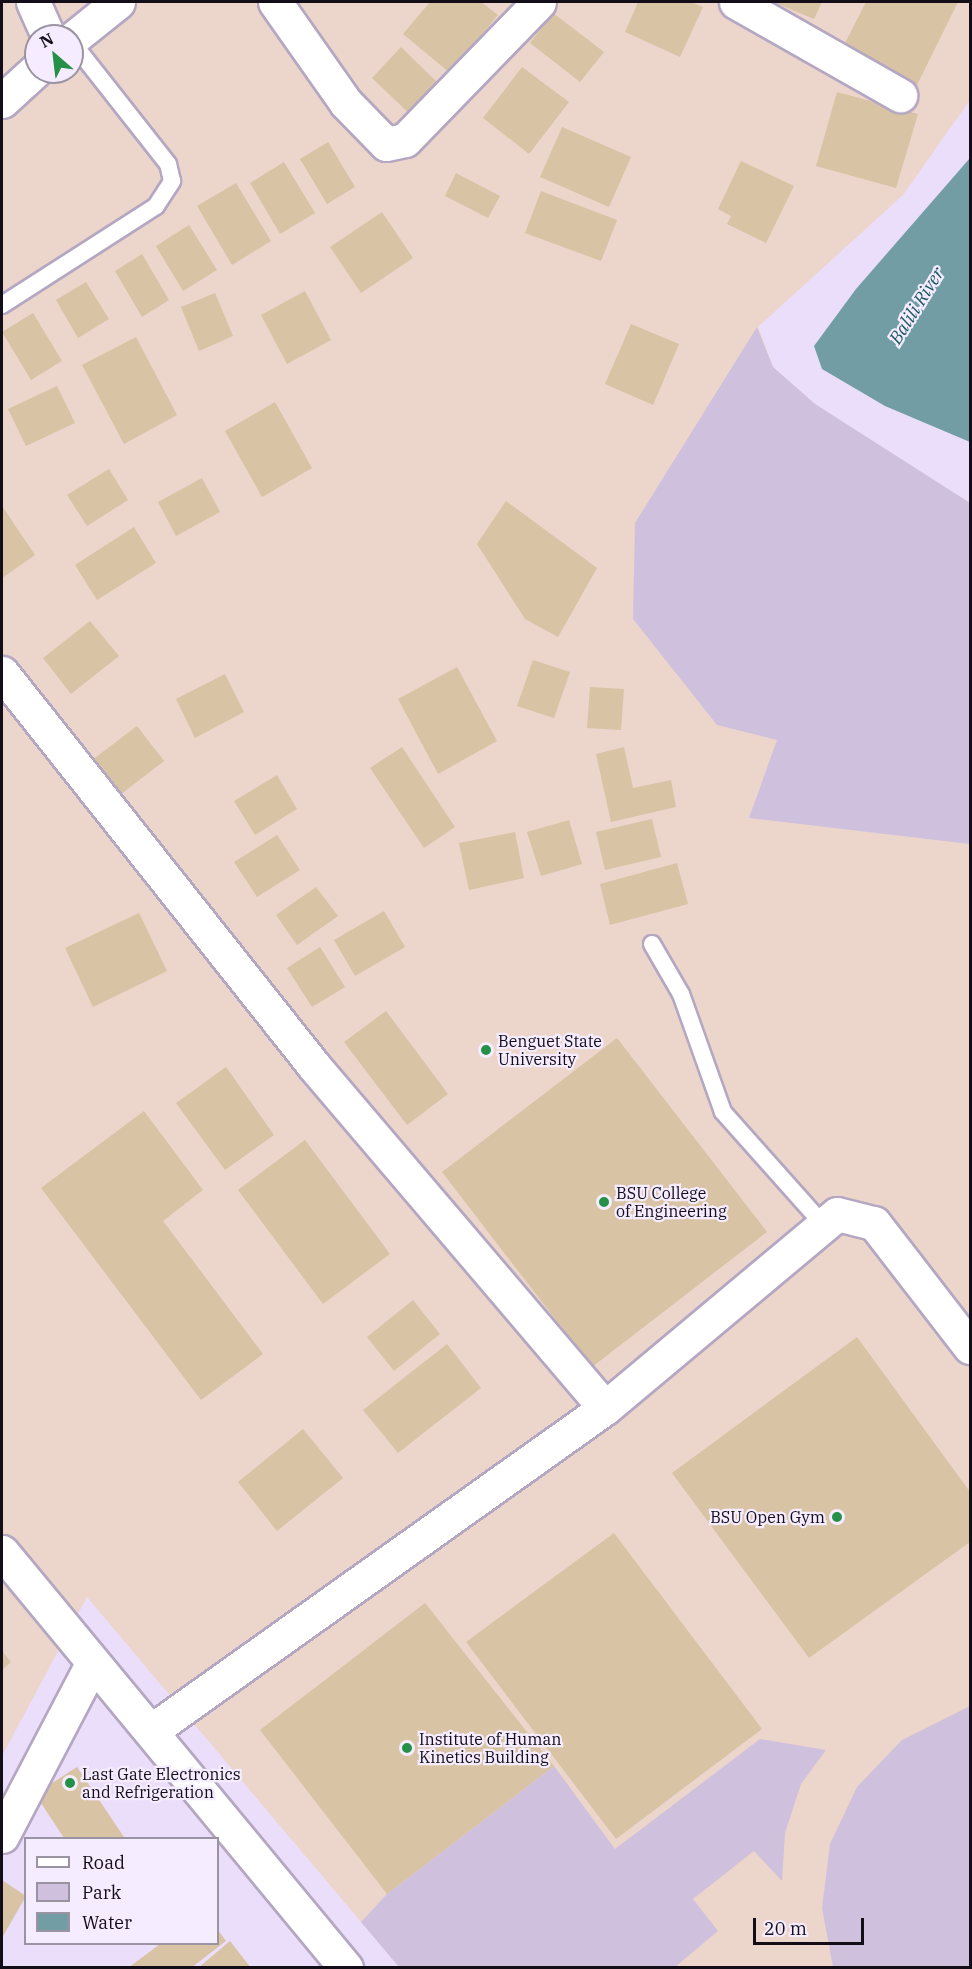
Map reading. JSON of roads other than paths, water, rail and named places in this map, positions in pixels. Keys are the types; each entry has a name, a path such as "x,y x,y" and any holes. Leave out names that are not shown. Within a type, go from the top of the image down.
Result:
{"main road":[{"path":"33,2 43,24"},
{"path":"84,30 118,2"},
{"path":"275,2 346,103 386,144 405,140 539,2"},
{"path":"736,2 900,95"},
{"path":"2,101 24,81"},
{"path":"2,673 314,1066 605,1408"},
{"path":"151,1731 605,1408 821,1222 854,1214 874,1223 970,1347"},
{"path":"2,1552 346,1968"},
{"path":"2,1836 93,1662"}],"lane":[{"path":"2,305 156,206 172,181 168,164 84,56"},
{"path":"652,944 681,994 723,1112 821,1222"}],"water":[{"name":"Balili River","path":"970,158 970,442 885,406 822,369 814,346 856,289"}],"place":[{"name":"Benguet State University","path":"486,1050"},
{"name":"BSU College of Engineering","path":"604,1202"},
{"name":"BSU Open Gym","path":"837,1517"},
{"name":"Institute of Human Kinetics Building","path":"407,1748"},
{"name":"Last Gate Electronics and Refrigeration","path":"70,1783"}]}
